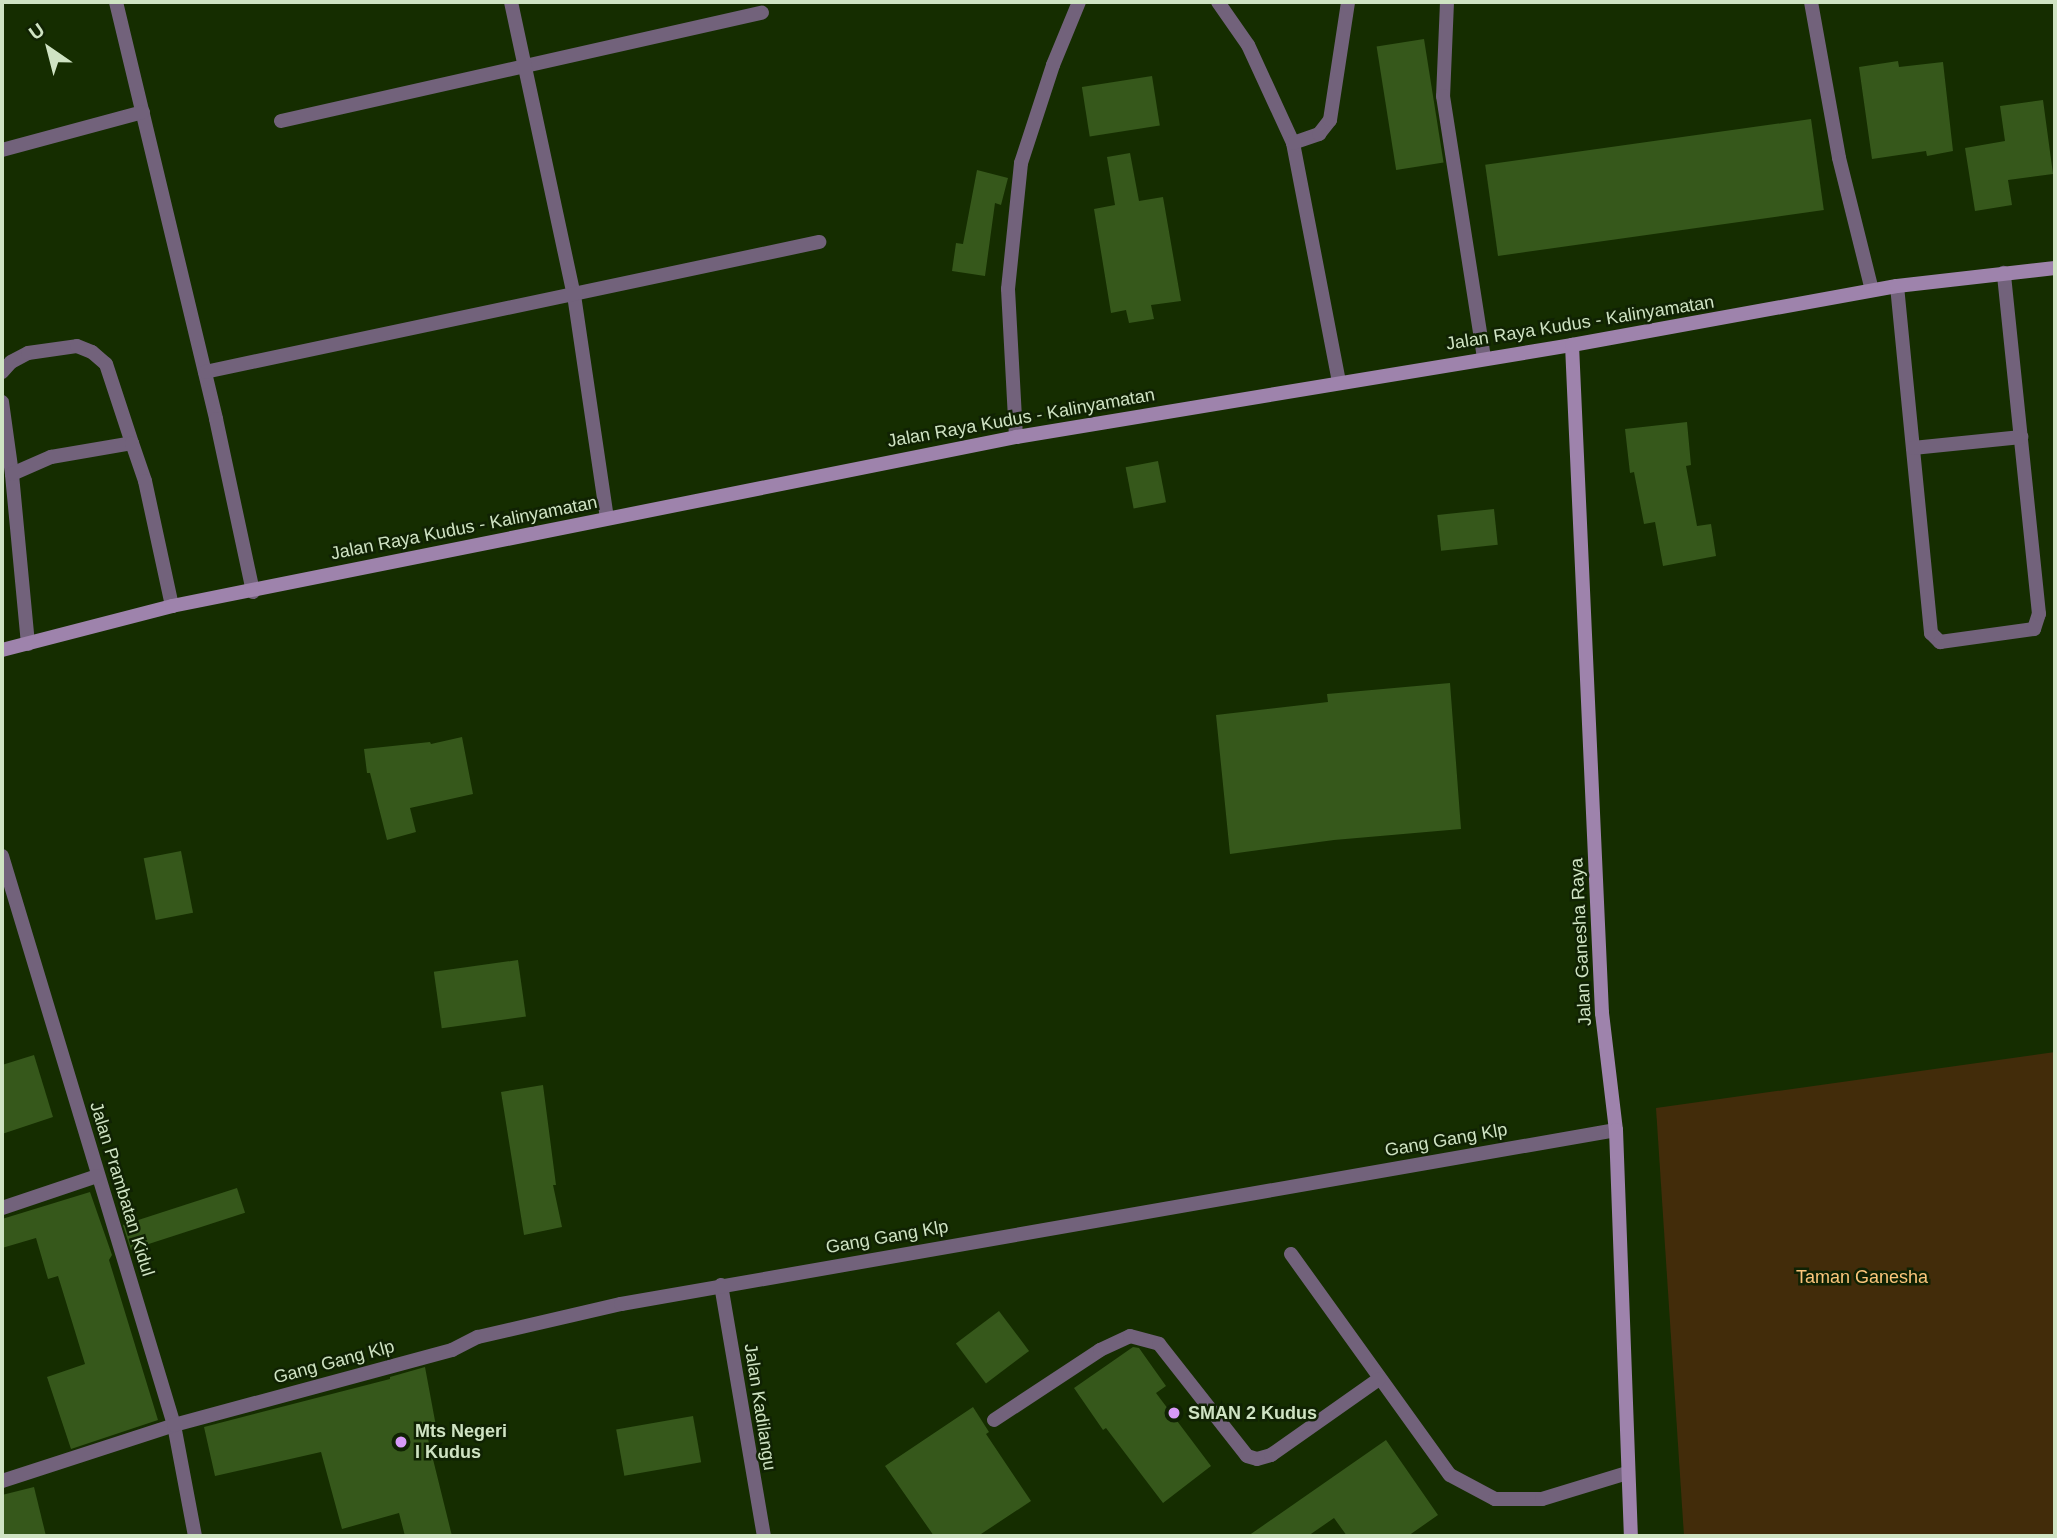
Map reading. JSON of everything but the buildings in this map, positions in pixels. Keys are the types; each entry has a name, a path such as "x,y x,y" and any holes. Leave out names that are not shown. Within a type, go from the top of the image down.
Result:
{"main road":[{"name":"Jalan Raya Kudus - Kalinyamatan","path":"2,650 172,606 253,592 1016,437 1572,345 1872,290 2055,268"},
{"name":"Jalan Ganesha Raya","path":"1572,345 1602,1013 1616,1130 1631,1536"}],"street":[{"path":"116,2 205,372 253,592"},
{"path":"512,2 574,295 607,519"},
{"path":"1016,437 1009,289 1021,163 1053,65 1079,2"},
{"path":"1217,2 1248,45 1293,142 1339,382"},
{"path":"1293,142 1320,134 1330,120 1348,2"},
{"path":"1447,2 1443,96 1484,358"},
{"path":"1811,2 1839,158 1872,290"},
{"path":"281,121 762,13"},
{"path":"2,149 143,112"},
{"path":"205,372 819,242"},
{"path":"1897,286 1931,633 1940,642 2034,629 2039,614 2004,273"},
{"path":"2,372 11,362 28,353 76,346 92,352 106,364 145,481 172,606"},
{"path":"2,402 12,474 28,644"},
{"path":"1913,448 2021,437"},
{"path":"12,474 51,457 132,443"},
{"name":"Jalan Prambatan Kidul","path":"2,856 174,1425 195,1536"},
{"name":"Gang Gang Klp","path":"2,1481 174,1425 430,1357 453,1350 478,1337 721,1284 1616,1130"},
{"path":"2,1208 97,1176"},
{"path":"1290,1254 1450,1475 1495,1499 1542,1499 1627,1473"},
{"name":"Jalan Kadilangu","path":"721,1284 764,1536"},
{"path":"994,1420 1100,1350 1130,1336 1159,1343 1247,1456 1257,1459 1271,1455 1379,1379"}],"green space":[{"name":"Taman Ganesha","path":"2055,1052 2055,1536 1684,1536 1656,1108"}],"place":[{"name":"SMAN 2 Kudus","path":"1174,1413"},
{"name":"Mts Negeri I Kudus","path":"401,1442"}]}
